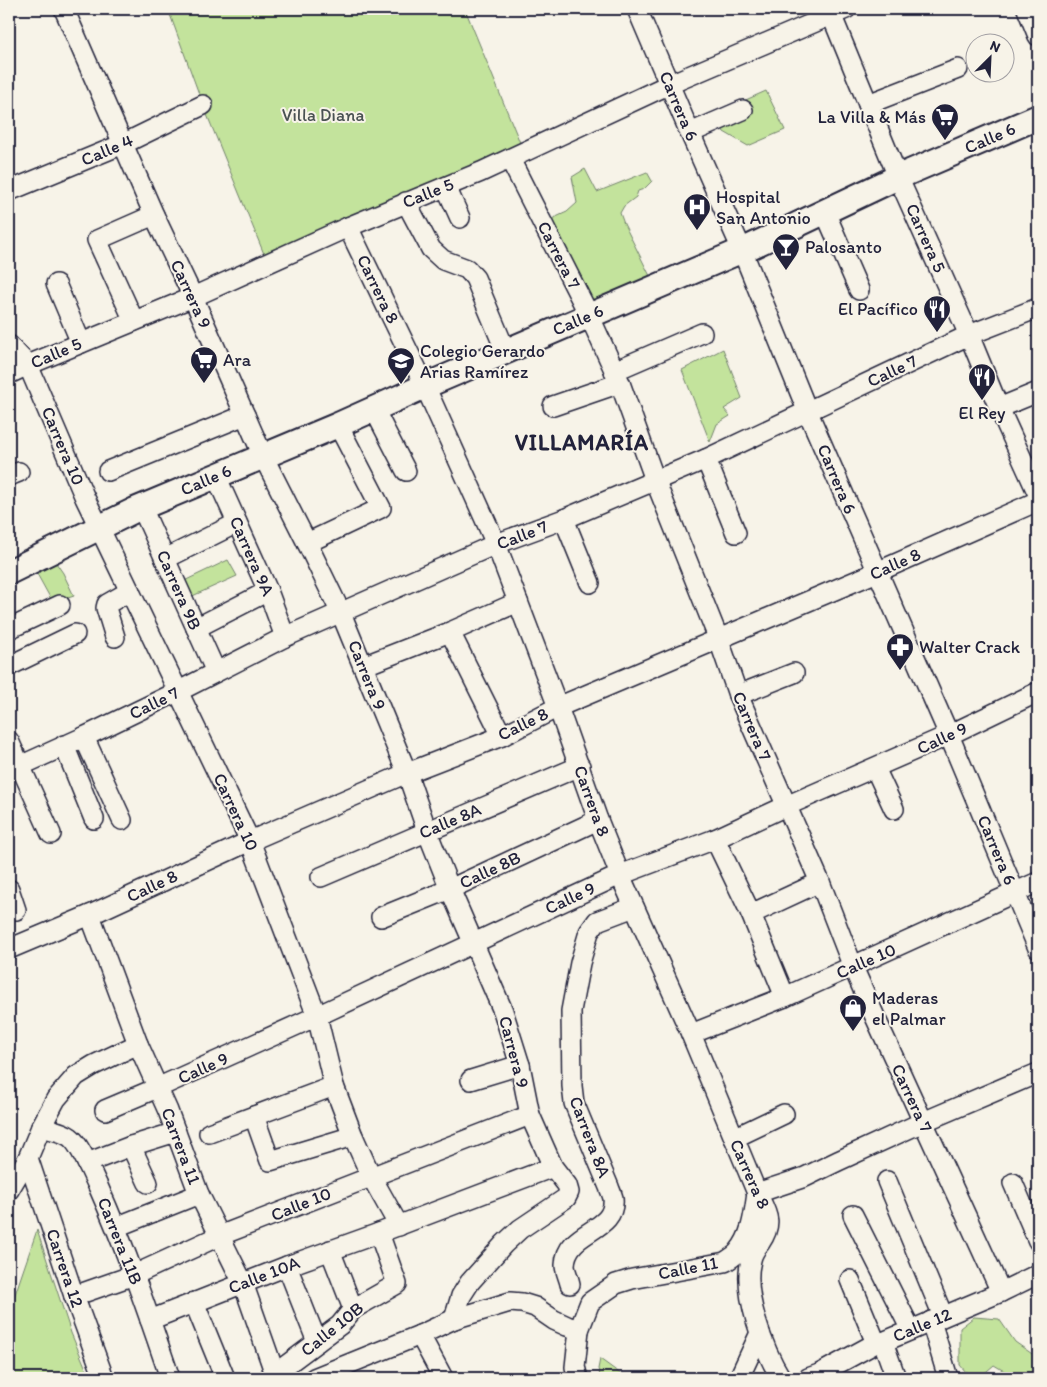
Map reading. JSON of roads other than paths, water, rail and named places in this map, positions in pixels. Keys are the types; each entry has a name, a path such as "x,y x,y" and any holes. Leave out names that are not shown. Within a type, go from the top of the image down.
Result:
{"main road":[{"name":"Calle 6","path":"9,570 142,508 742,250 898,177 1038,117"}],"street":[{"name":"Carrera 9","path":"64,9 154,215 193,297 263,456 341,613 407,773 450,889 503,1011 520,1065 530,1115 553,1167 567,1185 568,1192 566,1198 520,1229 498,1250 470,1282 461,1296 454,1319"},
{"name":"Carrera 6","path":"637,9 742,250 807,410 949,735 1038,948"},
{"path":"1027,9 1038,36"},
{"name":"Calle 5","path":"9,374 28,364 193,297 348,226 446,187 670,84 835,11"},
{"name":"Carrera 5","path":"835,11 868,104 898,177 1038,494"},
{"path":"868,104 958,69"},
{"name":"Calle 4","path":"9,190 123,144 203,104"},
{"path":"690,133 743,110"},
{"name":"Carrera 7","path":"510,158 589,315 617,377 655,480 719,640 738,695 820,882 853,967 1001,1292"},
{"path":"446,187 460,218"},
{"path":"406,202 430,249 443,260 467,269 475,278 506,352"},
{"path":"825,212 860,290"},
{"path":"134,321 97,240 154,215"},
{"name":"Carrera 8","path":"348,226 425,386 496,544 580,766 598,820 768,1216 769,1224 767,1231 750,1260 749,1284 760,1333 781,1378"},
{"path":"56,284 80,343"},
{"name":"Calle 7","path":"14,768 84,737 179,691 285,636 496,544 564,519 706,459 969,335 1038,308"},
{"path":"553,406 617,377 702,333"},
{"name":"Carrera 10","path":"9,345 28,364 85,498 250,841 317,1016 334,1086 353,1136 371,1176 399,1226"},
{"path":"999,408 1038,392"},
{"path":"374,409 406,471"},
{"path":"108,471 245,415"},
{"path":"307,543 382,508 338,425"},
{"path":"706,459 736,533"},
{"name":"Carrera 9A","path":"216,476 268,591 285,636"},
{"name":"Calle 8","path":"9,949 90,915 250,841 407,773 502,736 558,707 719,640 1038,501"},
{"name":"Carrera 9B","path":"142,508 216,672"},
{"path":"564,519 590,583"},
{"path":"165,559 238,523"},
{"path":"115,637 106,608 107,604 130,591"},
{"path":"196,628 268,591"},
{"path":"363,666 450,632 518,602"},
{"path":"9,629 60,606"},
{"path":"450,632 502,736"},
{"path":"9,666 75,634"},
{"path":"738,695 794,673"},
{"name":"Calle 9","path":"105,1110 317,1016 620,874 715,839 949,735 1038,692"},
{"path":"84,737 122,820"},
{"path":"9,741 14,768 51,834"},
{"path":"64,745 94,819"},
{"name":"Calle 8A","path":"321,877 580,766"},
{"path":"875,768 894,809"},
{"name":"Calle 8B","path":"381,917 450,889 598,820"},
{"path":"715,839 751,914 785,997"},
{"path":"751,914 820,882"},
{"name":"Calle 10","path":"691,1034 785,997 1038,882"},
{"path":"9,889 16,910"},
{"name":"Carrera 8A","path":"570,1284 565,1266 567,1253 586,1233 606,1222 611,1212 613,1200 610,1187 574,1104 571,1011 580,963 589,932 597,921 634,906"},
{"name":"Carrera 11","path":"90,915 138,1044 168,1111 200,1194 243,1283 272,1376"},
{"path":"9,1190 28,1158 41,1127 56,1099 76,1076 94,1065 138,1044"},
{"path":"471,1080 520,1065"},
{"path":"757,1193 805,1177 923,1122 1038,1074"},
{"path":"209,1133 334,1086"},
{"path":"734,1138 784,1114"},
{"name":"Calle 10","path":"74,1296 134,1275 219,1236 530,1115"},
{"path":"254,1116 270,1161 353,1136"},
{"name":"Carrera 11B","path":"41,1127 64,1133 72,1138 87,1163 116,1227 170,1378"},
{"path":"87,1163 131,1146 176,1132"},
{"path":"131,1146 148,1183"},
{"name":"Carrera 12","path":"28,1158 74,1296 104,1378"},
{"path":"379,1234 553,1167"},
{"path":"887,1181 937,1318 948,1378"},
{"path":"1013,1183 1038,1240"},
{"name":"Calle 11","path":"578,1378 575,1367 579,1330 590,1303 616,1284 632,1279 725,1262 737,1254 746,1240 754,1219 757,1193"},
{"path":"116,1227 200,1194"},
{"path":"853,1215 911,1330"},
{"name":"Calle 10A","path":"150,1320 287,1266 379,1234"},
{"name":"Calle 10B","path":"272,1376 317,1342 343,1317 397,1284 379,1234"},
{"path":"330,1250 343,1317"},
{"path":"287,1266 317,1342"},
{"name":"Calle 12","path":"816,1377 880,1342 1001,1292 1038,1274"},
{"path":"850,1280 896,1378"},
{"path":"194,1302 225,1378"},
{"path":"314,1378 420,1335 454,1319 510,1302 535,1307 560,1323 579,1330"},
{"path":"739,1378 760,1333"},
{"path":"420,1335 443,1378"}],"place":[{"name":"La Villa & Más","path":"945,141"},
{"name":"Hospital San Antonio","path":"697,231"},
{"name":"Palosanto","path":"786,271"},
{"name":"El Pacífico","path":"937,333"},
{"name":"Ara","path":"204,384"},
{"name":"Colegio Gerardo Arias Ramírez","path":"401,385"},
{"name":"El Rey","path":"982,401"},
{"name":"Walter Crack","path":"900,671"},
{"name":"Maderas el Palmar","path":"853,1032"}],"district":[{"name":"VILLAMARÍA","path":"582,442"}],"park label":[{"name":"Villa Diana","path":"323,115"}]}
